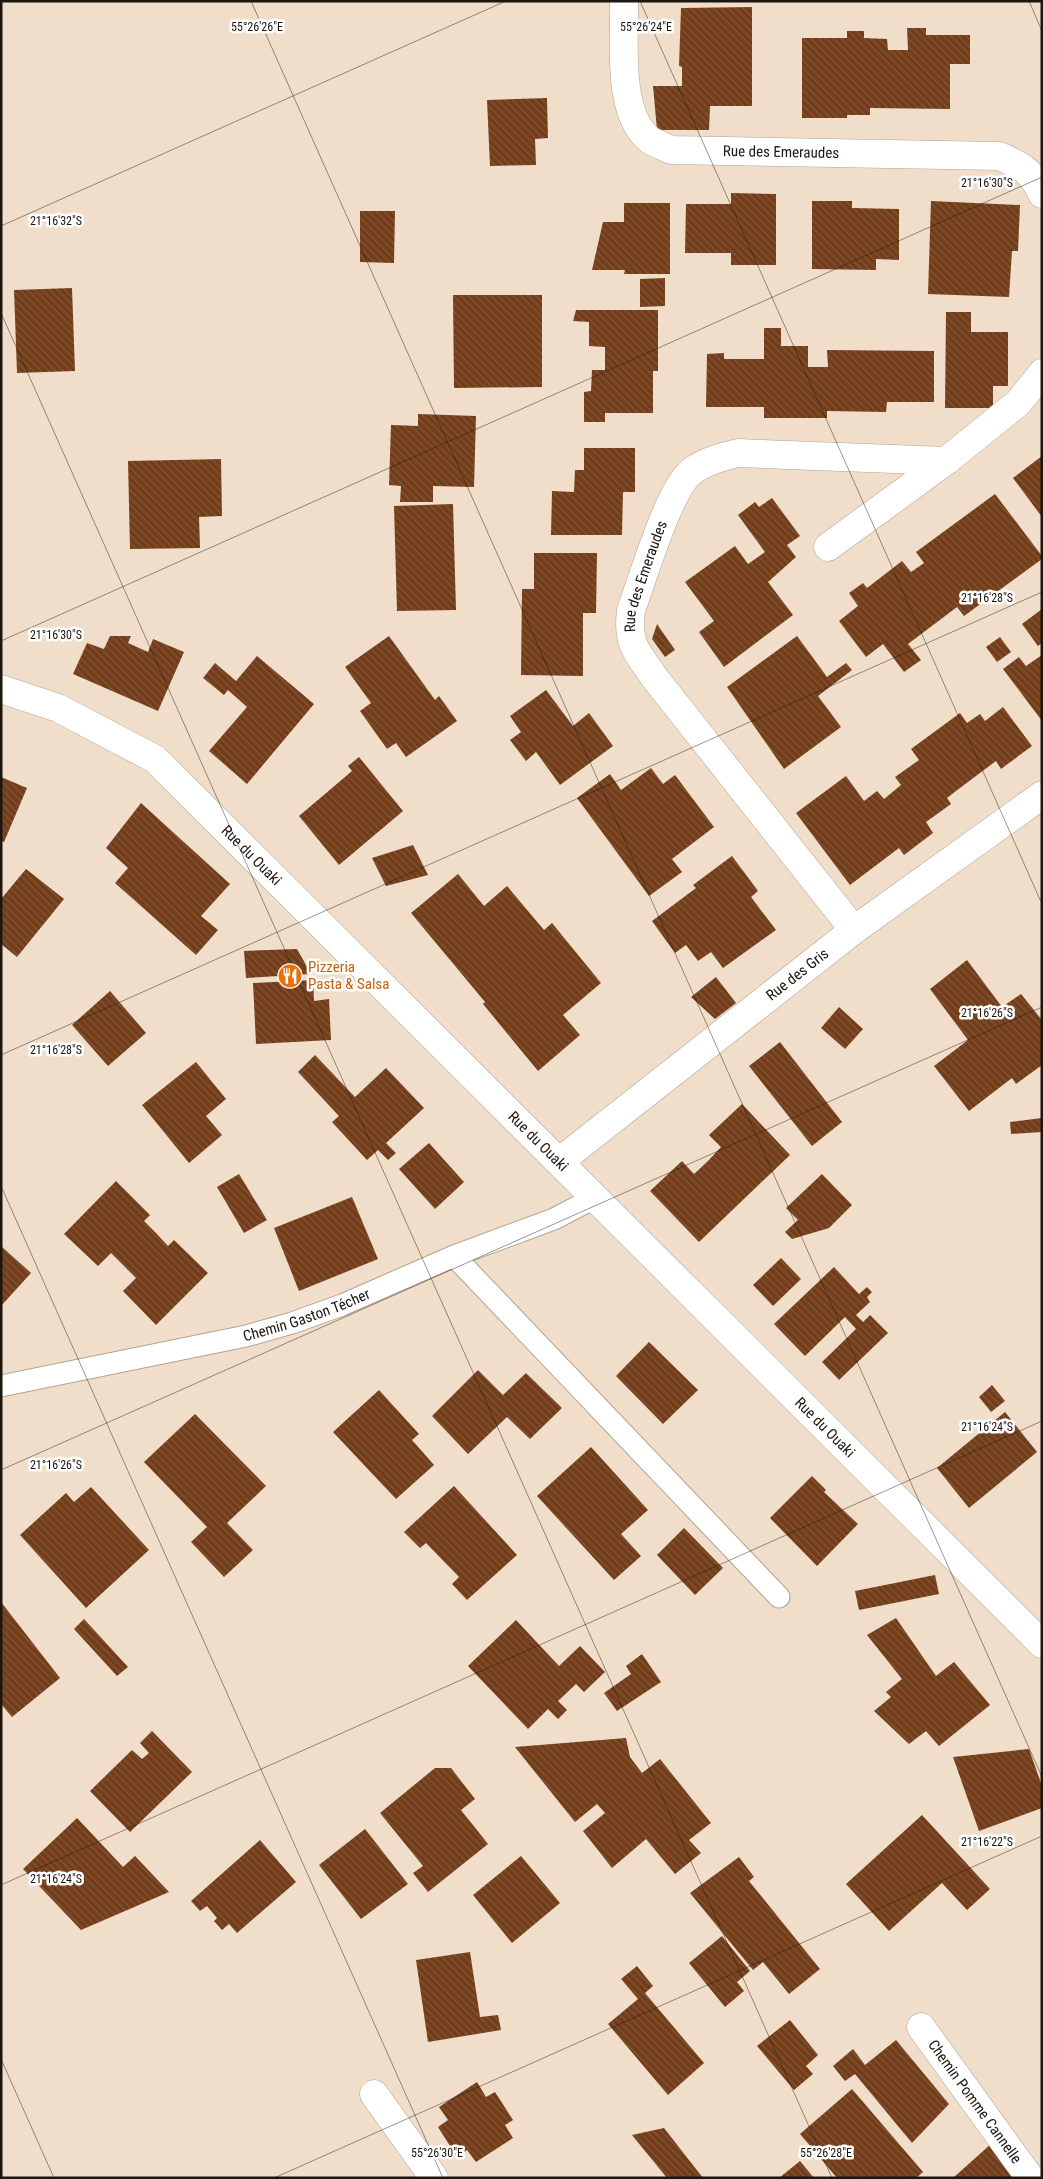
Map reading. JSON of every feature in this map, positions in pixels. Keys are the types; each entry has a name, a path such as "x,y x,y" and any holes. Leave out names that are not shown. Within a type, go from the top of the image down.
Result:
{"street":[{"name":"Rue des Emeraudes","path":"624,1 626,95 630,112 638,127 651,140 671,150 999,156 1021,165 1038,184 1042,194"},
{"path":"828,547 946,461 1018,403 1042,373"},
{"name":"Rue des Emeraudes","path":"854,930 654,677 634,647 628,631 631,610 678,490 691,472 714,459 738,453 946,461"},
{"name":"Rue du Ouaki","path":"1,689 58,708 155,759 1042,1644"},
{"name":"Rue des Gris","path":"560,1161 854,930 1042,795"},
{"name":"Chemin Pomme Cannelle","path":"921,2027 1030,2178"},
{"path":"374,2094 434,2178"}],"lane":[{"name":"Chemin Gaston Técher","path":"1,1386 246,1336 292,1323 342,1305 454,1256 554,1219 596,1197"},
{"path":"454,1256 779,1597"}],"building":[{"path":"752,7 752,106 710,106 709,130 657,130 653,86 682,86 682,67 679,66 681,8"},
{"path":"907,28 926,28 926,35 970,35 970,64 950,64 950,109 870,108 870,115 847,115 847,118 802,118 802,38 847,38 847,31 864,31 864,38 887,39 888,50 908,50"},
{"path":"547,98 548,138 535,139 536,165 490,166 487,100"},
{"path":"731,193 776,194 776,265 731,265 731,253 685,253 686,204 731,204"},
{"path":"812,201 852,201 852,208 899,209 899,260 876,259 876,270 812,269"},
{"path":"931,201 1020,205 1018,251 1012,251 1009,297 928,294"},
{"path":"624,203 670,203 670,274 624,274 625,270 592,270 603,222 624,222"},
{"path":"360,211 395,211 394,263 360,262"},
{"path":"665,278 665,306 640,307 640,279"},
{"path":"72,288 75,371 17,373 14,290"},
{"path":"453,295 542,295 542,387 454,388"},
{"path":"576,310 658,310 658,371 653,371 653,413 605,413 605,422 584,422 584,392 591,391 592,370 605,370 605,347 589,346 589,322 573,321"},
{"path":"946,312 971,312 971,332 1008,332 1008,386 993,386 993,408 945,408"},
{"path":"764,328 781,328 781,346 808,346 808,367 828,367 827,350 934,351 934,402 887,402 886,412 827,411 827,418 764,418 764,407 706,407 707,354 724,353 724,359 764,359"},
{"path":"418,414 476,416 474,487 433,486 433,502 400,502 401,486 389,485 391,425 418,426"},
{"path":"584,448 635,448 635,492 623,492 622,535 551,535 552,491 574,492 575,470 584,470"},
{"path":"1042,456 1042,517 1013,478"},
{"path":"221,459 222,516 199,517 200,548 130,549 128,461"},
{"path":"995,494 1042,556 1042,559 964,616 957,607 908,644 921,660 904,672 883,644 866,657 839,621 858,606 849,593 863,583 867,588 902,561 911,572 924,563 916,552"},
{"path":"772,498 800,536 787,545 796,557 768,582 793,615 724,667 699,632 714,621 685,582 735,546 748,564 765,552 738,515 755,502 759,507"},
{"path":"453,504 456,610 397,611 394,506"},
{"path":"534,553 597,553 596,613 583,613 583,676 521,675 522,589 534,589"},
{"path":"1042,609 1042,643 1038,646 1022,624"},
{"path":"657,624 675,650 665,657 652,639"},
{"path":"110,636 131,636 128,643 148,652 153,639 184,652 158,711 73,674 87,643 104,649"},
{"path":"389,636 435,700 439,696 457,721 406,757 396,743 387,749 360,711 371,703 345,667"},
{"path":"797,636 827,677 846,663 852,670 818,696 841,727 784,769 727,687"},
{"path":"1000,637 1011,652 997,662 986,647"},
{"path":"1042,655 1042,721 1003,669 1019,657 1026,666"},
{"path":"257,656 314,704 247,784 209,751 247,707 228,690 224,695 203,678 215,663 236,681"},
{"path":"546,690 573,726 589,713 613,746 560,785 536,752 526,761 510,740 521,732 510,716"},
{"path":"1003,707 1032,746 1001,769 996,761 956,791 947,798 951,804 926,822 933,833 904,855 899,848 850,885 796,813 846,776 864,801 877,791 884,799 901,785 895,777 919,760 911,749 960,713 967,723 980,714 985,721"},
{"path":"359,757 403,811 339,865 299,816 352,771 348,766"},
{"path":"651,768 663,784 675,775 714,827 672,859 682,872 649,896 577,798 610,774 621,790"},
{"path":"1,777 27,788 4,842 1,841"},
{"path":"141,803 230,884 201,916 218,930 196,955 115,883 128,868 106,848"},
{"path":"413,845 428,875 386,886 372,858"},
{"path":"732,856 758,891 751,897 776,930 723,968 711,952 698,961 686,945 675,953 652,921 696,888 693,885"},
{"path":"26,869 64,899 17,957 1,944 1,899"},
{"path":"458,874 484,906 507,886 544,930 552,923 601,983 563,1015 580,1035 538,1071 483,1004 485,1002 411,913"},
{"path":"297,949 311,974 246,978 244,951"},
{"path":"967,960 1002,1007 1021,994 1042,1020 1042,1065 1016,1084 1012,1078 969,1111 934,1066 968,1040 930,989"},
{"path":"716,977 736,1003 715,1019 691,997"},
{"path":"313,980 314,1001 329,999 331,1040 256,1044 253,983"},
{"path":"110,991 146,1033 108,1066 72,1025"},
{"path":"839,1007 863,1029 845,1049 821,1028"},
{"path":"780,1042 842,1122 812,1146 749,1066"},
{"path":"315,1055 355,1097 386,1068 424,1108 386,1143 396,1153 388,1160 378,1150 367,1160 332,1122 339,1116 298,1072"},
{"path":"196,1062 226,1099 206,1116 222,1135 189,1163 142,1105"},
{"path":"742,1104 790,1155 699,1242 650,1191 682,1161 694,1174 708,1161 721,1147 709,1135"},
{"path":"1042,1118 1042,1132 1011,1134 1010,1122"},
{"path":"429,1143 464,1182 435,1209 399,1169"},
{"path":"239,1174 267,1220 244,1233 217,1187"},
{"path":"822,1174 852,1205 829,1228 792,1239 785,1232 798,1220 786,1208"},
{"path":"116,1181 150,1215 144,1221 168,1246 174,1240 208,1273 156,1325 123,1291 136,1278 111,1253 98,1266 64,1234"},
{"path":"352,1197 378,1259 299,1291 274,1228"},
{"path":"1,1246 31,1273 1,1306"},
{"path":"781,1258 801,1279 773,1306 753,1285"},
{"path":"834,1267 859,1294 867,1287 872,1292 867,1297 870,1302 856,1315 863,1322 870,1315 888,1333 839,1380 822,1362 856,1329 845,1317 805,1356 774,1324"},
{"path":"649,1342 698,1390 663,1424 616,1376"},
{"path":"478,1370 503,1395 526,1373 562,1408 530,1439 507,1417 468,1454 432,1416"},
{"path":"992,1385 1005,1401 991,1412 979,1397"},
{"path":"379,1390 419,1434 412,1440 434,1465 396,1499 333,1432"},
{"path":"1005,1412 1037,1452 969,1508 937,1468"},
{"path":"195,1414 266,1486 227,1523 253,1550 224,1577 191,1542 207,1527 144,1462"},
{"path":"591,1447 648,1510 621,1534 641,1556 614,1580 537,1496"},
{"path":"812,1476 826,1490 824,1492 858,1524 817,1566 770,1518"},
{"path":"454,1486 517,1555 467,1600 452,1584 459,1577 426,1543 420,1548 404,1532"},
{"path":"91,1487 149,1550 86,1608 20,1535 66,1493 74,1502"},
{"path":"684,1528 723,1568 695,1595 657,1555"},
{"path":"935,1575 939,1594 859,1610 855,1591"},
{"path":"1,1602 60,1678 12,1717 1,1704"},
{"path":"896,1618 936,1676 954,1662 990,1705 939,1746 926,1731 909,1744 874,1711 891,1697 886,1692 902,1679 867,1635"},
{"path":"84,1619 128,1667 117,1676 74,1629"},
{"path":"516,1620 559,1666 580,1646 605,1672 584,1692 576,1684 558,1701 567,1710 558,1719 548,1709 528,1729 468,1666"},
{"path":"642,1654 661,1682 617,1711 604,1693 631,1674 626,1666"},
{"path":"152,1731 192,1772 130,1832 90,1791 132,1750 142,1759 149,1753 140,1743"},
{"path":"626,1738 630,1757 642,1773 660,1759 711,1823 689,1840 701,1853 675,1874 646,1839 612,1868 583,1831 605,1813 597,1804 575,1822 515,1747"},
{"path":"1029,1749 1042,1786 1042,1808 979,1831 953,1757"},
{"path":"435,1768 451,1768 475,1799 461,1810 488,1844 428,1892 413,1873 423,1866 380,1813"},
{"path":"922,1815 990,1889 967,1910 942,1883 889,1931 846,1884"},
{"path":"77,1818 123,1867 135,1856 169,1892 81,1930 23,1869"},
{"path":"365,1829 408,1884 361,1919 319,1865"},
{"path":"260,1840 296,1882 237,1933 229,1924 222,1930 214,1921 217,1918 207,1906 200,1911 191,1901"},
{"path":"521,1856 560,1903 512,1943 473,1895"},
{"path":"739,1857 754,1877 749,1881 820,1969 789,1994 763,1962 753,1970 690,1893"},
{"path":"722,1936 750,1971 737,1982 744,1991 725,2007 689,1963"},
{"path":"470,1952 480,2017 498,2015 501,2030 428,2042 416,1960"},
{"path":"637,1966 653,1986 645,1993 704,2063 668,2095 608,2024 638,1999 621,1979"},
{"path":"790,2020 818,2055 806,2066 813,2074 794,2090 757,2046"},
{"path":"896,2040 949,2104 912,2143 855,2074 845,2081 833,2066 853,2049 865,2065"},
{"path":"477,2082 486,2097 495,2092 513,2120 505,2125 513,2138 476,2162 467,2150 457,2157 438,2127 448,2120 439,2107"},
{"path":"852,2089 923,2172 916,2178 837,2178 800,2134"},
{"path":"664,2128 703,2178 667,2178 632,2135"},
{"path":"992,2143 1017,2178 953,2178"},
{"path":"800,2161 814,2178 779,2178"}],"place":[{"name":"Pizzeria Pasta & Salsa","path":"290,976"}]}
